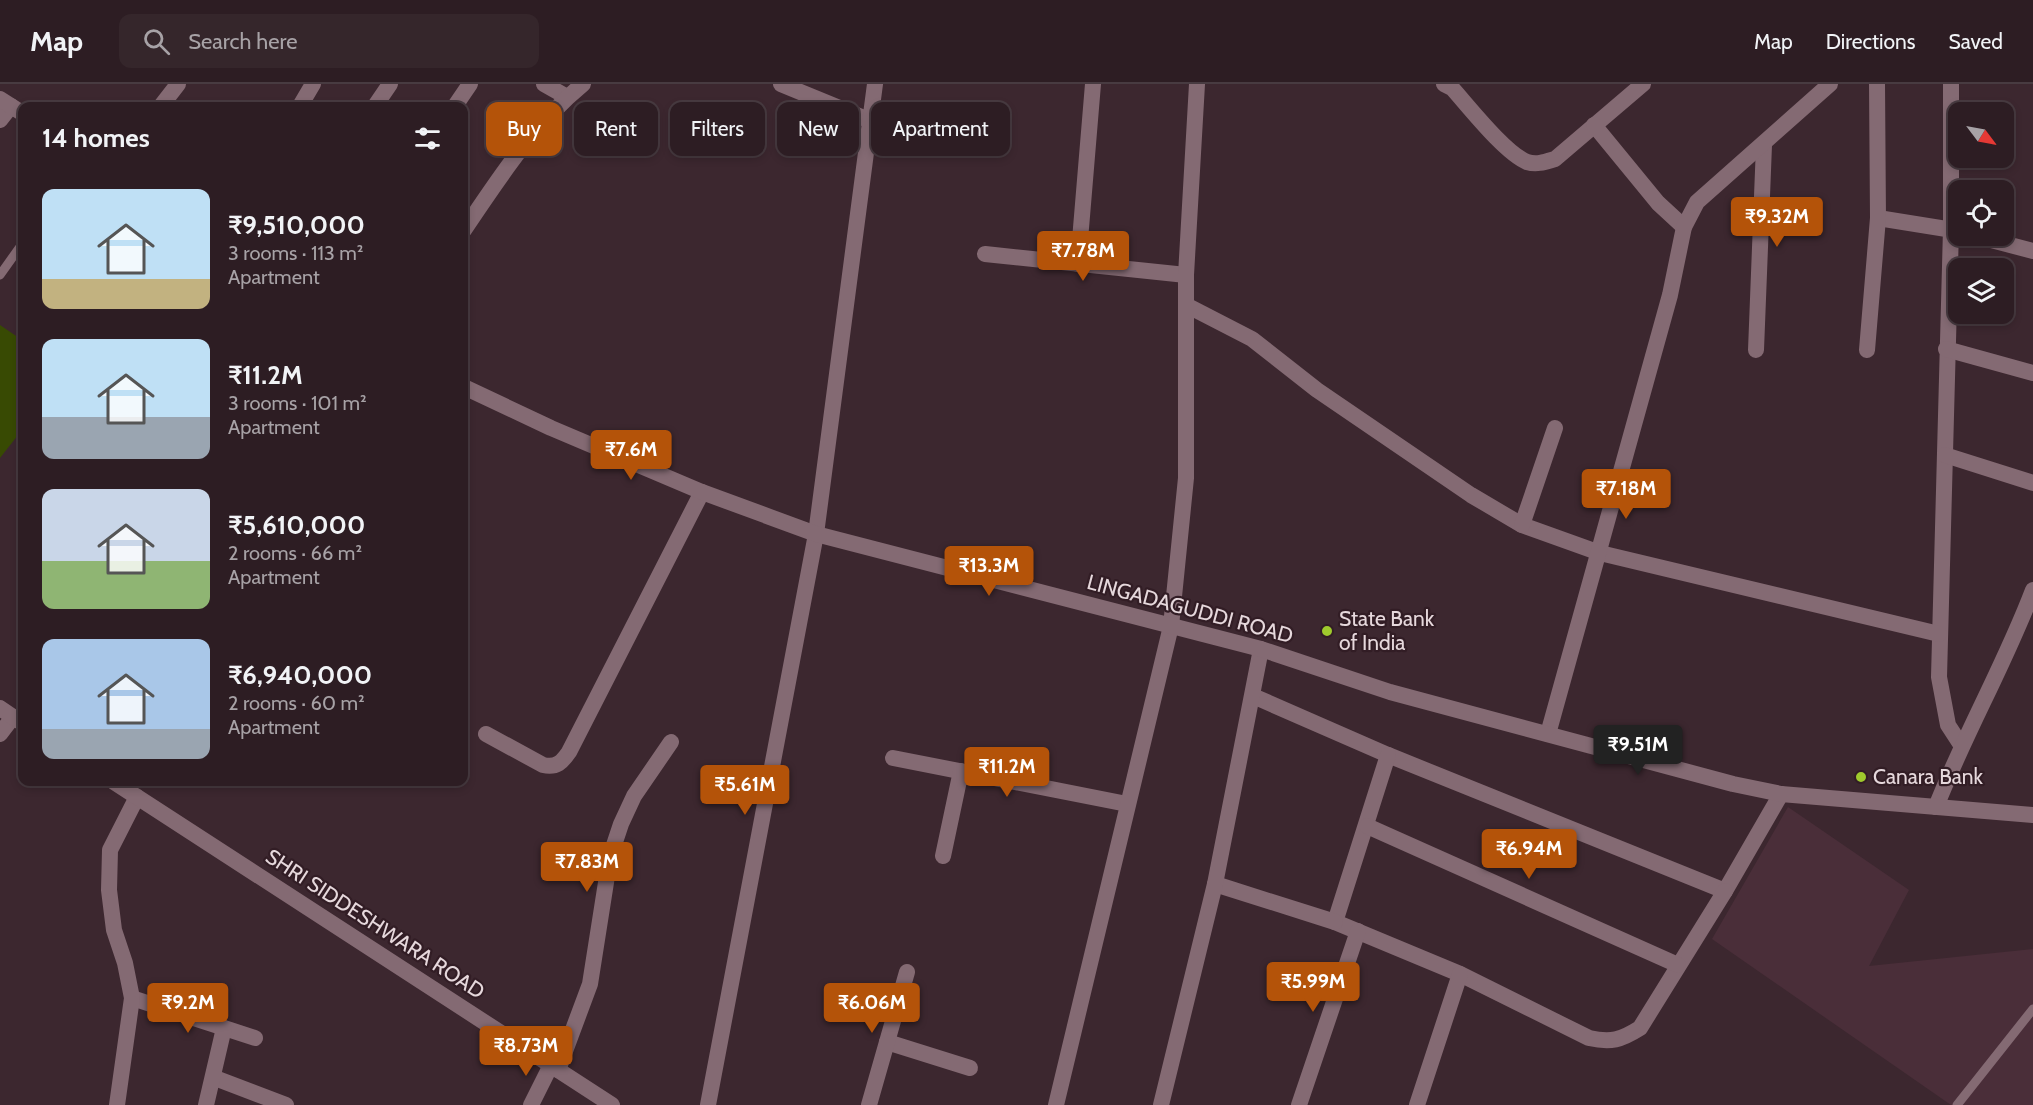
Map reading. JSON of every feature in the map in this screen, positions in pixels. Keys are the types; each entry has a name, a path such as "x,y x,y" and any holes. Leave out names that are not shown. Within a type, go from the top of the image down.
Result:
{"street":[{"path":"164,102 178,84"},
{"path":"302,102 313,84"},
{"path":"378,102 390,84"},
{"path":"458,102 470,84"},
{"path":"544,84 567,98"},
{"path":"468,224 501,176 567,98 583,84"},
{"path":"708,1105 816,534 871,121 781,84"},
{"path":"873,102 874,84"},
{"path":"1078,264 1093,84"},
{"path":"1056,1105 1070,1055 1127,804 1171,626 1186,478 1186,275 1197,84"},
{"path":"1444,84 1452,88 1516,156 1529,163 1542,164 1555,159 1643,84"},
{"path":"1548,734 1600,554 1635,415 1670,295 1684,227 1697,202 1764,145 1830,84"},
{"path":"1867,350 1878,218 1877,84"},
{"path":"1951,84 1954,180"},
{"path":"0,120 11,106"},
{"path":"1594,125 1658,203 1684,227"},
{"path":"1756,350 1764,145"},
{"path":"1878,218 1948,229"},
{"path":"1954,246 1946,349 1939,677 1948,725 1960,745"},
{"path":"2014,246 2033,251"},
{"path":"985,254 1186,275"},
{"path":"1186,304 1252,339 1317,390 1471,495 1522,525 1600,554 1939,634"},
{"path":"1946,349 2033,373"},
{"name":"LINGADAGUDDI ROAD","path":"468,389 551,428 702,492 816,534 1261,649 1390,692 1733,784 1781,794 2033,814"},
{"path":"1522,525 1555,428"},
{"path":"1945,454 2033,483"},
{"path":"486,734 543,765 551,767 560,764 569,752 702,492"},
{"path":"1936,807 1960,745 2013,643 2033,590"},
{"path":"1161,1105 1215,884 1261,649"},
{"path":"1253,696 1388,755 1725,891"},
{"path":"0,734 12,716"},
{"path":"531,1105 554,1067 590,984 610,857 617,835 634,796 671,742"},
{"path":"1335,922 1388,755"},
{"path":"893,758 1127,804"},
{"path":"943,856 961,771"},
{"path":"117,1105 132,998 125,963 114,930 109,890 110,850 136,790"},
{"name":"SHRI SIDDESHWARA ROAD","path":"136,790 612,1105"},
{"path":"1215,884 1358,931 1460,974 1589,1038 1608,1042 1624,1039 1640,1028 1725,891 1781,794"},
{"path":"1367,826 1678,965"},
{"path":"1299,1105 1358,931"},
{"path":"869,1105 907,972"},
{"path":"1417,1105 1460,974"},
{"path":"132,998 255,1038"},
{"path":"206,1105 224,1028"},
{"path":"887,1042 970,1068"},
{"path":"214,1078 286,1105"}],"lane":[{"path":"0,275 18,250"},
{"path":"1957,1105 2033,1010"}],"shaded area":[{"path":"1788,807 1909,890 1869,966 2033,949 2033,1105 1951,1105 1712,939"}],"green space":[{"path":"0,325 18,337 18,435 0,458"}],"place":[{"name":"State Bank of India","path":"1327,631"},
{"name":"Canara Bank","path":"1861,777"}]}
